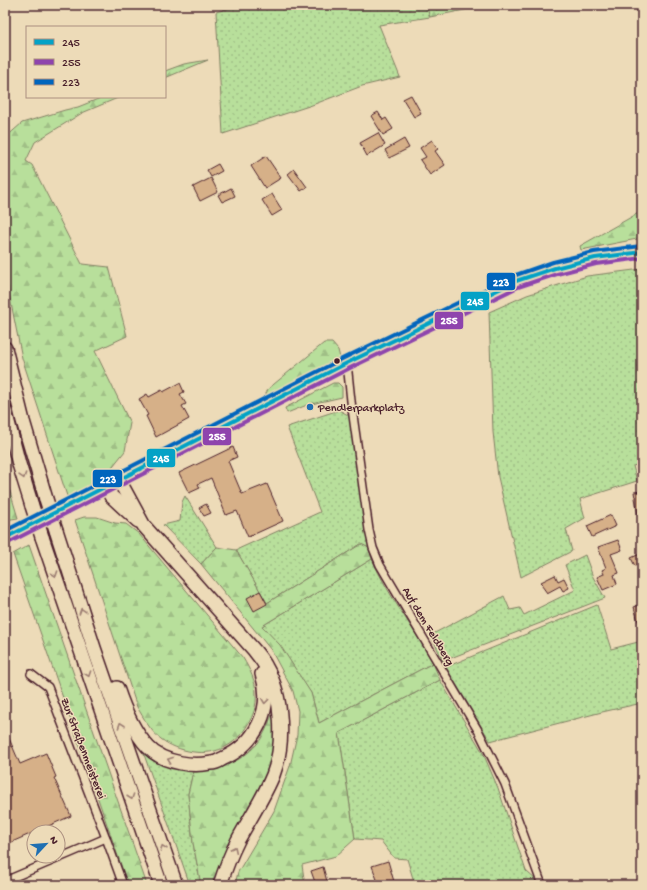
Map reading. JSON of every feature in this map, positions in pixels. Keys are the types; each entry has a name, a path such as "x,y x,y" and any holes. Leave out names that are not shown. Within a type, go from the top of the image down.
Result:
{"highway":[{"path":"5,348 23,421 46,499 94,648 176,885"},
{"path":"5,411 19,464 42,537 161,885"},
{"path":"119,480 144,526"},
{"path":"106,486 111,496 133,518 144,526 254,650 266,667 273,682 281,734 279,752 273,774 238,840 226,866 220,885"},
{"path":"94,648 108,662 132,726 148,748 160,756 174,762 193,765 212,763 232,755 246,744 255,733 262,718 266,695 264,679 254,650"}],"street":[{"path":"5,538 347,363 516,281 555,268 595,258 642,252"},
{"name":"Auf dem Feldberg","path":"347,363 368,522 373,548 380,566 479,732 505,784 542,885"},
{"name":"Zur Straßenmeisterei","path":"31,674 48,687 123,885"},
{"path":"5,881 106,838"}],"green space":[{"path":"241,5 426,5 430,17 379,25 400,77 362,86 312,105 223,134 216,12"},
{"path":"426,5 433,5 436,10 443,8 442,5 489,5 430,17"},
{"path":"208,60 166,78 166,71 184,64"},
{"path":"100,98 118,98 82,113 35,142 26,161 32,165 82,264 109,267 127,336 95,351 130,423 125,451 109,471 76,494 67,496 22,358 5,273 5,138 22,123 78,107"},
{"path":"642,211 642,238 581,250 580,246"},
{"path":"642,269 642,463 633,466 637,481 580,499 585,518 566,529 572,551 521,577 498,477 493,432 489,312 527,295 587,276"},
{"path":"324,343 332,343 338,350 340,358 265,396 268,389"},
{"path":"333,383 338,383 342,387 342,397 307,405 287,413 285,408"},
{"path":"339,410 348,415 350,420 369,548 361,544 267,603 236,550 320,512 287,427"},
{"path":"5,475 18,518 5,520"},
{"path":"185,496 217,547 201,564 163,525 180,521 182,502"},
{"path":"84,517 97,517 115,523 126,524 139,534 243,658 254,680 256,703 253,714 246,727 239,736 227,746 211,752 193,752 168,744 154,732 137,707 75,520"},
{"path":"361,544 369,548 372,559 262,626 280,645 311,693 319,723 433,663 440,680 339,733 355,839 336,856 302,865 305,885 235,885 238,872 274,811 290,766 297,735 298,711 293,691 271,650 201,564 217,547 236,550 267,603"},
{"path":"29,545 147,885 128,885 13,554"},
{"path":"585,555 593,577 605,598 443,661 431,635 504,596 510,610 520,608 524,615 575,590 565,565"},
{"path":"372,559 393,599 433,663 319,723 311,693 262,626"},
{"path":"597,605 611,649 642,641 642,703 490,741 446,667"},
{"path":"440,680 483,753 498,788 526,871 537,881 539,885 415,885 407,859 394,858 381,841 355,839 339,733"},
{"path":"274,710 274,751 269,775 217,885 201,885 193,843 188,794 193,772 211,770 228,765 250,751 265,732"},
{"path":"141,746 167,766 193,772 188,794 193,843 201,885 190,885"}],"building":[{"path":"411,95 421,113 414,117 403,99"},
{"path":"378,112 383,120 386,118 393,129 383,135 371,116"},
{"path":"378,133 385,145 367,156 360,143"},
{"path":"404,139 409,148 389,158 385,150"},
{"path":"432,140 438,149 435,151 445,165 430,175 420,160 426,157 420,148"},
{"path":"266,156 281,178 265,188 251,166"},
{"path":"218,164 222,171 211,177 207,170"},
{"path":"294,169 307,187 301,191 288,174"},
{"path":"211,178 218,192 200,201 193,187"},
{"path":"231,188 235,196 222,202 218,195"},
{"path":"272,194 282,210 272,216 262,200"},
{"path":"180,383 184,392 180,394 186,404 182,406 189,419 156,437 146,416 148,415 139,399 147,394 149,397 162,390 163,392"},
{"path":"233,447 237,457 228,461 242,494 267,484 283,521 248,537 237,511 226,515 211,478 198,484 200,488 189,493 179,473"},
{"path":"642,491 642,514 638,515 634,492"},
{"path":"206,504 211,513 204,516 199,508"},
{"path":"611,515 616,526 592,537 587,526"},
{"path":"618,540 622,550 611,554 619,573 614,575 617,584 603,590 597,577 604,574 602,570 606,568 598,547"},
{"path":"642,553 642,563 635,566 631,558"},
{"path":"555,575 558,581 564,578 569,588 563,591 560,586 547,593 541,582"},
{"path":"260,591 267,604 254,611 247,598"},
{"path":"642,604 642,628 640,628 634,607"},
{"path":"5,729 20,764 46,753 56,777 54,778 71,816 53,824 26,824 26,836 5,845"},
{"path":"388,861 395,885 379,885 372,866"},
{"path":"323,867 328,885 316,885 311,871"}],"transit line":[{"name":"223","path":"5,531 344,358 513,276 553,262 594,252 641,246"},
{"name":"245","path":"5,538 347,363 516,281 555,268 595,258 642,252"},
{"name":"255","path":"8,543 350,368 518,287 557,274 596,264 642,258"}],"place":[{"name":"Pendlerparkplatz","path":"310,407"}]}
